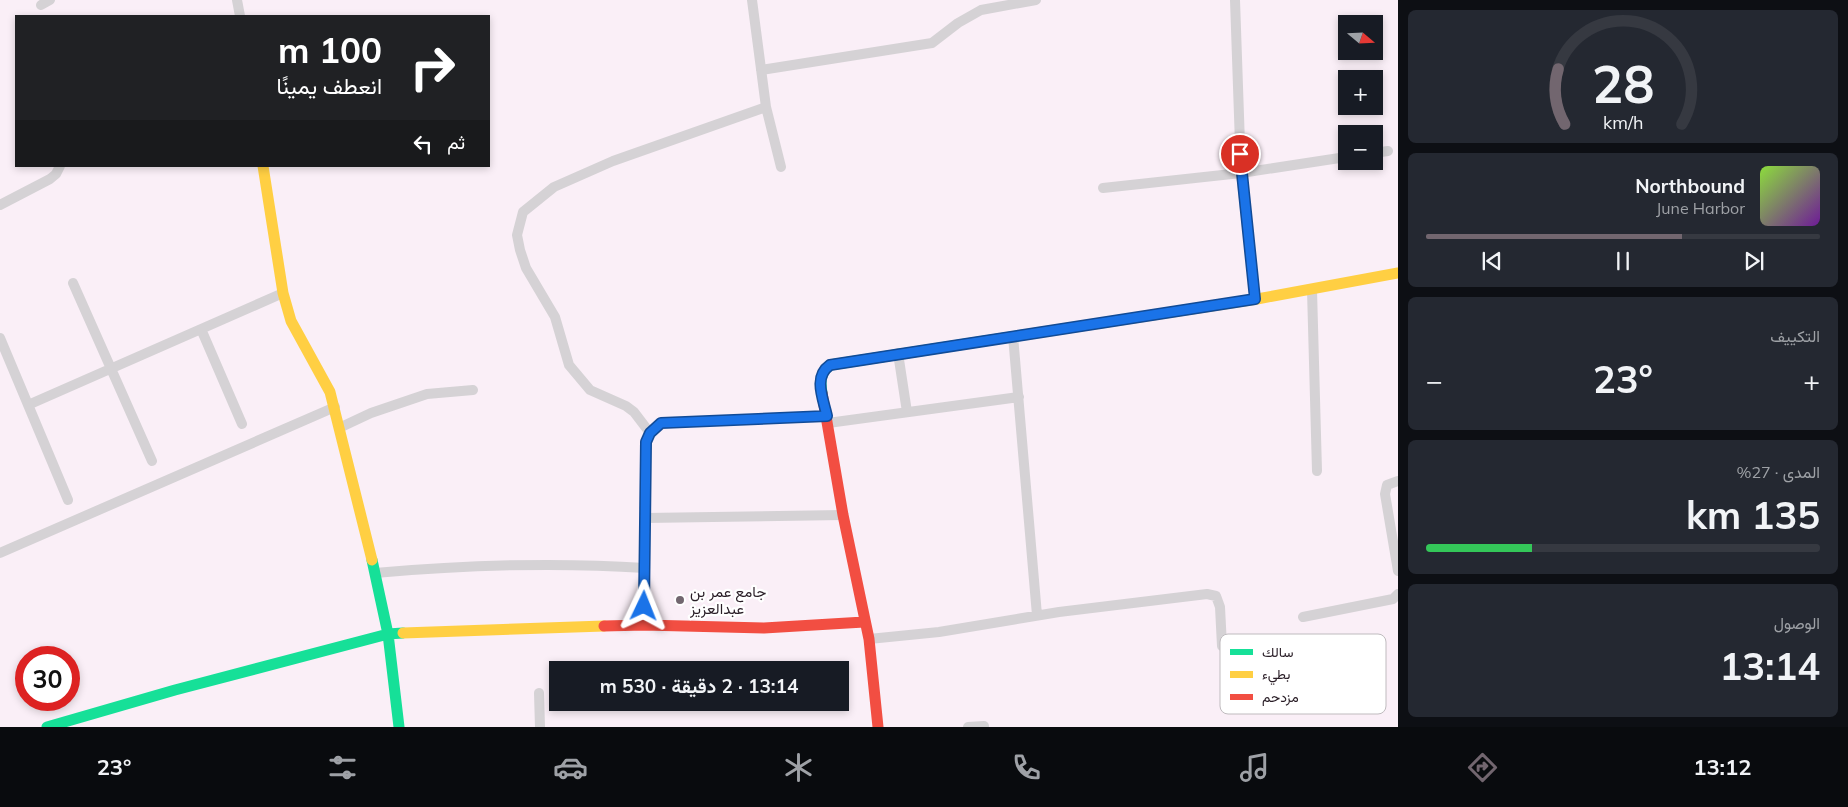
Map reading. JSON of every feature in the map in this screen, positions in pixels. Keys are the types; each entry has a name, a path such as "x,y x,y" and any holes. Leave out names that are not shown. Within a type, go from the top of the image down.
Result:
{"street":[{"path":"237,0 240,15"},
{"path":"752,0 766,106 781,168"},
{"path":"761,70 932,44 958,23 981,10 1036,0"},
{"path":"1235,0 1241,173 1255,299"},
{"path":"650,433 634,412 626,406 590,390 569,365 555,317 526,268 520,250 518,225 523,212 554,187 613,161 766,106"},
{"path":"1383,152 1388,151"},
{"path":"1103,188 1241,173 1338,158"},
{"path":"0,205 50,179 56,174 60,167"},
{"path":"263,167 283,293 291,321 324,378 335,407 375,573 388,634 398,727"},
{"path":"878,727 869,639 843,515 828,419 820,382 824,370 830,365 898,353 1312,290 1398,273"},
{"path":"72,283 112,368 152,461"},
{"path":"1312,290 1317,471"},
{"path":"28,405 283,293"},
{"path":"201,329 242,424"},
{"path":"1013,336 1037,615"},
{"path":"0,338 68,500"},
{"path":"898,353 907,412"},
{"path":"340,428 371,413 427,394 473,390"},
{"path":"644,625 646,568 644,470 646,442 650,433 661,423 828,419 907,412 1019,397"},
{"path":"0,553 335,407"},
{"path":"1398,481 1390,483 1385,489 1398,571"},
{"path":"645,518 843,515"},
{"path":"375,573 440,567 524,565 588,564 646,568"},
{"path":"869,639 939,632 1037,615 1207,594 1216,596 1220,607 1221,634"},
{"path":"1303,618 1392,599 1398,594"},
{"path":"47,727 175,690 388,634 644,625 764,628 864,622"},
{"path":"539,693 540,727"},
{"path":"968,727 984,726"}],"traffic: fast":[{"path":"822,393 822,378 824,371 830,365 1023,335"},
{"path":"372,560 388,634 399,727"},
{"path":"47,727 175,690 388,634 403,633"}],"traffic: slow":[{"path":"263,167 283,293 291,321 330,392 372,560"},
{"path":"1023,335 1257,299 1398,273"},
{"path":"403,633 604,626"}],"traffic: jam":[{"path":"822,393 843,515 869,639 878,727"},
{"path":"604,626 764,628 864,622"}],"place":[{"name":"جامع عمر بن عبدالعزيز","path":"680,600"}],"route":[{"path":"644,606 646,568 644,470 646,442 655,427 661,423 827,416 820,382 824,370 830,365 1255,299 1240,154"}]}
